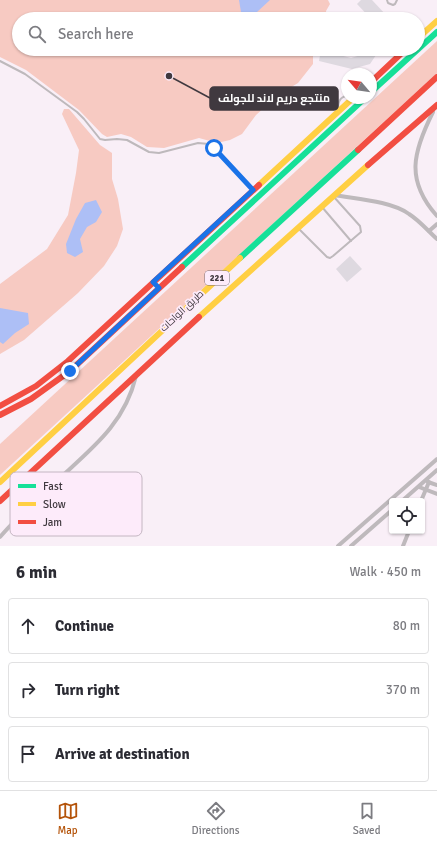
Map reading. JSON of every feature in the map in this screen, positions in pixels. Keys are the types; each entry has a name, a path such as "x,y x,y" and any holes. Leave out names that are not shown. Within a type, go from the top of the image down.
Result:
{"main road":[{"path":"425,32 437,21"},
{"path":"425,43 437,32"},
{"path":"377,76 399,56"},
{"path":"377,87 411,56"},
{"name":"طريق الواحات","path":"11,472 218,278 437,77"},
{"path":"0,406 12,401 46,379 68,361 347,104"},
{"path":"0,415 31,399 70,371 358,104"},
{"name":"طريق الواحات","path":"31,472 137,373 333,195 436,106"},
{"path":"313,136 318,141"},
{"path":"153,282 159,288"},
{"name":"طريق الواحات","path":"0,482 10,473"},
{"name":"طريق الواحات","path":"0,501 10,492"}],"street":[{"path":"436,106 420,141 415,166 416,178 420,190 426,202 437,216"},
{"path":"333,195 400,208 437,239"},
{"path":"428,231 437,224"},
{"path":"66,472 92,449 107,432 127,404 132,393 137,373"},
{"path":"338,546 437,459"},
{"path":"405,498 418,486 427,481 437,470"},
{"path":"427,481 437,485"},
{"path":"422,498 427,481"},
{"path":"418,486 437,494"},
{"path":"351,546 389,513"},
{"path":"0,537 10,526"},
{"path":"403,546 408,534"}],"lane":[{"path":"387,0 388,3 393,5 397,0"},
{"path":"0,61 25,74 77,112 100,139 127,140 148,152 160,153 198,143 209,144 253,190"},
{"path":"338,112 341,98"},
{"path":"297,228 328,257 332,257 361,232 361,228 333,195"},
{"path":"321,206 351,241"}],"shaded area":[{"path":"0,0 328,0 330,4 326,12 12,12 12,56 313,56 313,64 298,83 283,92 274,103 266,106 256,115 242,134 230,140 217,143 199,138 164,148 147,147 131,137 121,134 107,137 102,134 79,110 26,70 0,57"},
{"path":"437,41 437,73 0,475 0,444 369,104 377,104 377,96 421,56 425,56 425,52"},
{"path":"64,109 69,109 100,145 112,153 112,179 118,199 123,229 117,246 104,266 78,293 24,340 0,354 0,284 47,249 68,215 79,150 62,114"}],"water":[{"path":"239,0 270,0 257,12 241,12"},
{"path":"96,200 102,212 96,222 87,227 80,239 83,252 75,257 67,253 66,244 76,219 85,203"},
{"path":"0,308 28,313 29,324 15,333 3,344 0,342"}],"building":[{"path":"361,0 372,0 383,12 364,12 357,4"},
{"path":"320,56 344,56 351,58 358,56 375,56 370,64 356,68 348,68 319,61"},
{"path":"350,256 362,269 347,282 336,269"}],"traffic: fast":[{"path":"425,43 437,32"},
{"path":"377,87 411,56"},
{"path":"182,267 359,104"},
{"path":"240,258 358,150"}],"traffic: slow":[{"path":"425,32 437,21"},
{"path":"259,185 347,104"},
{"path":"199,317 368,165"},
{"path":"11,472 240,258"},
{"path":"0,482 10,473"}],"traffic: jam":[{"path":"377,76 399,56"},
{"path":"358,150 437,77"},
{"path":"368,165 437,105"},
{"path":"0,406 36,386 68,361 259,185"},
{"path":"0,415 31,399 70,371 182,267"},
{"path":"31,472 199,317"},
{"path":"0,501 10,492"}],"place":[{"name":"منتجع دريم لاند للجولف","path":"169,76"}],"route":[{"path":"70,371 159,288 153,282 253,190 214,148"}]}
